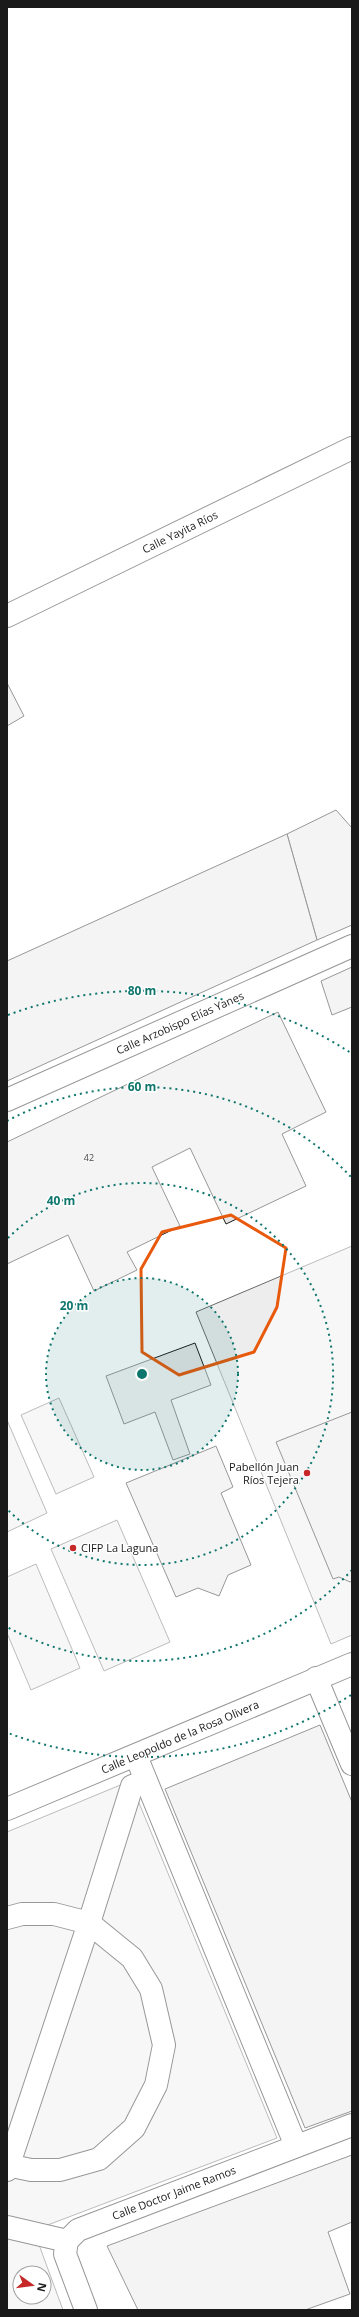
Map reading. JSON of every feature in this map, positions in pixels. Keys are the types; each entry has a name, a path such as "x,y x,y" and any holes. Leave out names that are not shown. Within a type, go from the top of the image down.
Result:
{"street":[{"name":"Calle Yayita Ríos","path":"7,616 352,448"},
{"name":"Calle Arzobispo Elías Yanes","path":"7,1100 352,946"},
{"name":"Calle Leopoldo de la Rosa Olivera","path":"7,1809 352,1664"},
{"path":"316,1678 352,1764"},
{"path":"136,1756 296,2146"},
{"path":"7,1918 22,1914 54,1914 89,1923 132,1958 151,1989 164,2045 156,2085 134,2128 99,2159 60,2170 31,2170 8,2167 89,1923 132,1786 146,1781"},
{"name":"Calle Doctor Jaime Ramos","path":"67,2241 78,2230 352,2126"},
{"path":"7,2227 67,2241 65,2254 86,2310"}],"highlighted area":[{"path":"231,1215 286,1248 277,1307 254,1352 179,1375 142,1352 141,1269 162,1232"}],"shaded area":[{"name":"Pabellón Juan Ríos Tejera","path":"352,1246 352,1635 331,1644 196,1312"},
{"path":"59,1398 94,1477 56,1494 21,1415"},
{"path":"7,1420 47,1513 7,1532"},
{"path":"117,1520 170,1642 104,1671 51,1549"},
{"path":"36,1564 80,1668 31,1690 7,1633 7,1577"},
{"path":"130,1781 277,2138 45,2226 38,2242 46,2265 12,2265 12,2305 52,2305 52,2280 63,2310 7,2310 7,1832"}],"building":[{"path":"7,683 24,716 7,726"},
{"path":"336,810 352,828 352,925 317,940 287,834"},
{"path":"287,834 317,940 7,1081 7,961"},
{"path":"352,967 352,1007 332,1015 321,981"},
{"path":"278,1012 326,1112 282,1134 306,1186 226,1224 190,1148 152,1167 180,1226 127,1252 137,1270 94,1291 68,1235 7,1264 7,1142"},
{"path":"195,1343 211,1385 171,1400 190,1454 173,1460 155,1412 124,1424 106,1376"},
{"path":"352,1412 352,1581 350,1582 339,1577 333,1579 276,1442"},
{"path":"216,1446 233,1487 221,1493 251,1565 228,1575 219,1596 198,1588 176,1597 126,1483"},
{"path":"320,1725 352,1802 352,2111 305,2128 165,1789"},
{"path":"352,2155 352,2222 328,2232 350,2294 305,2310 138,2310 107,2246"}],"place":[{"name":"Pabellón Juan Ríos Tejera","path":"307,1473"},
{"name":"CIFP La Laguna","path":"73,1548"}]}
